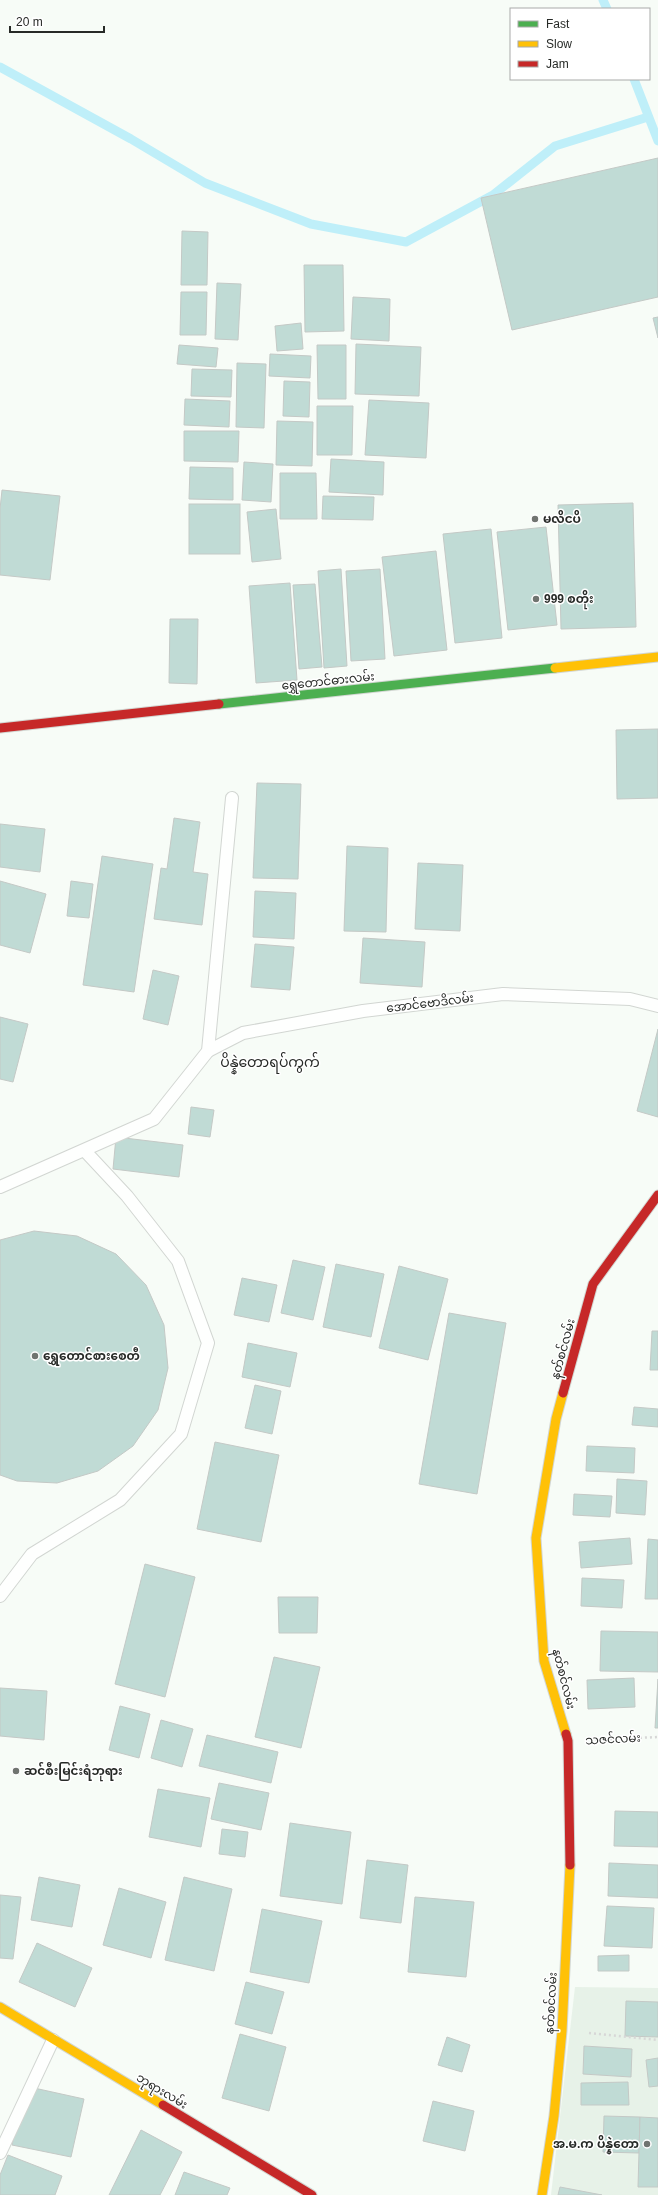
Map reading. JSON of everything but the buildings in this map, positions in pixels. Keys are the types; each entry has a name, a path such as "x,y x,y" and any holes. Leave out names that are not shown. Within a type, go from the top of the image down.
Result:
{"street":[{"name":"ရွှေတောင်ဓားလမ်း","path":"0,728 658,657"},
{"name":"နတ်စင်လမ်း","path":"542,2195 554,2116 562,2031 570,1861 568,1741 544,1661 536,1538 556,1419 593,1284 658,1195"},
{"name":"ဘုရားလမ်း","path":"0,2007 312,2195"}],"lane":[{"path":"0,1187 85,1151 154,1119 208,1051 232,798"},
{"name":"အောင်ဗောဒိလမ်း","path":"208,1051 243,1034 363,1011 503,994 630,1000 658,1006"},
{"path":"0,1596 32,1554 120,1500 181,1434 208,1343 178,1261 127,1196 85,1151"},
{"path":"0,2152 53,2040"}],"path":[{"name":"သဇင်လမ်း","path":"568,1741 658,1737"},
{"path":"562,2031 658,2040"}],"shaded area":[{"path":"575,1987 658,1988 658,2195 551,2195"}],"waterway":[{"path":"603,0 607,8"},
{"path":"0,67 131,139 205,183 311,224 406,242 493,195 555,146 648,117"},
{"path":"634,80 658,141"}],"traffic: fast":[{"path":"219,704 555,668"}],"traffic: slow":[{"path":"555,668 658,657"},
{"path":"563,1393 556,1419 536,1538 544,1661 566,1734"},
{"path":"542,2195 554,2116 562,2031 570,1865"},
{"path":"0,2007 163,2105"}],"traffic: jam":[{"path":"0,728 219,704"},
{"path":"563,1393 593,1284 658,1195"},
{"path":"566,1734 568,1741 570,1865"},
{"path":"163,2105 312,2195"}],"place":[{"name":"မလိငပိ","path":"535,519"},
{"name":"999 စတိုး","path":"536,599"},
{"name":"ရွှေတောင်စားစေတီ","path":"35,1356"},
{"name":"ဆင်စီးမြင်းရံဘုရား","path":"16,1771"},
{"name":"အ.မ.က ပိန္နဲတော","path":"647,2144"}],"district":[{"name":"ပိန္နဲတောရပ်ကွက်","path":"270,1062"}]}
